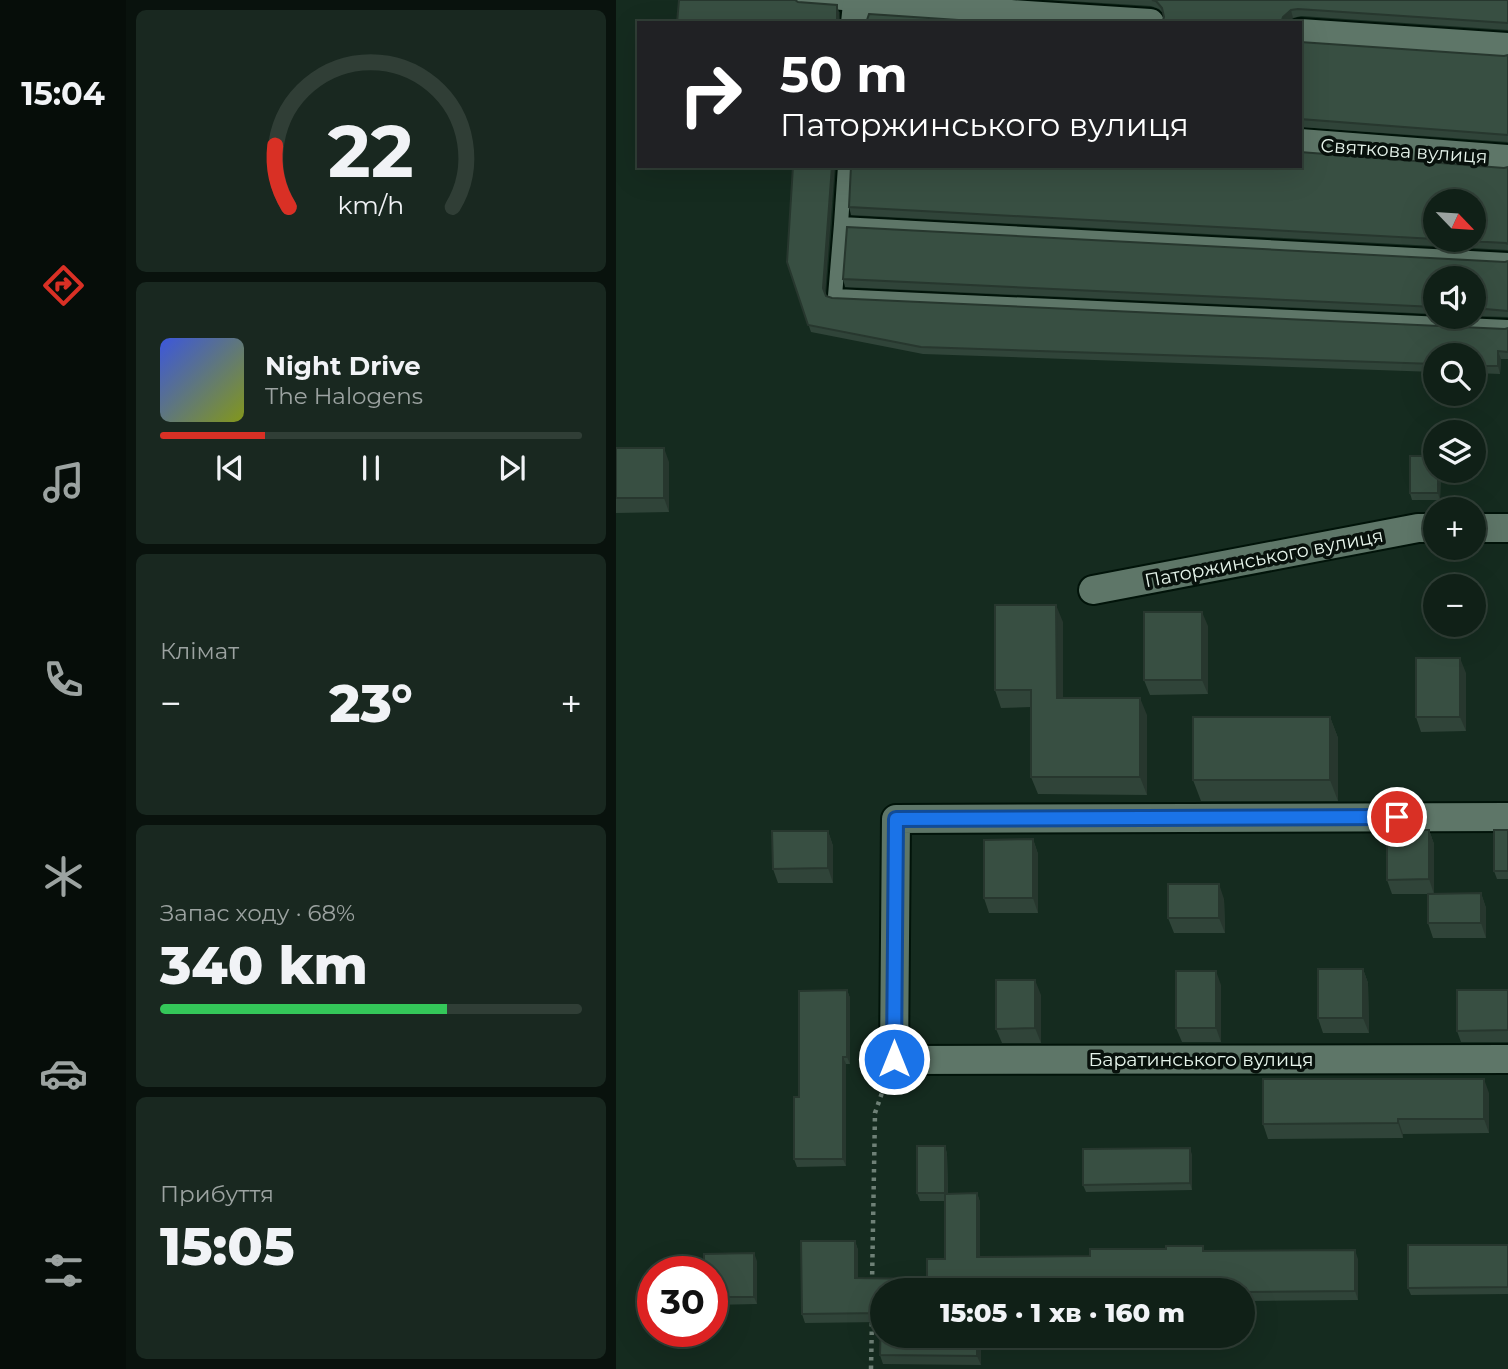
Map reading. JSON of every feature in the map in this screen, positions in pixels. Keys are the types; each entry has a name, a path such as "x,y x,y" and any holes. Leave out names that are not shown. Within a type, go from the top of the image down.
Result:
{"street":[{"path":"856,13 916,4 1125,21"},
{"path":"1302,33 1508,47"},
{"name":"Святкова вулиця","path":"1302,143 1508,159"},
{"path":"1486,528 1508,528"},
{"name":"Паторжинського вулиця","path":"1093,590 1423,529"},
{"path":"894,1059 896,819 1508,817"},
{"name":"Баратинського вулиця","path":"894,1059 1508,1059"}],"lane":[{"path":"802,0 856,13"},
{"path":"845,168 835,296 1508,327"},
{"path":"841,224 1508,260"}],"path":[{"path":"872,1278 875,1113 894,1059"},
{"path":"871,1348 871,1369"}],"building":[{"path":"679,0 795,0 837,5 837,21 677,21"},
{"path":"1152,0 1508,0 1508,23 1298,9 1291,10 1282,21 1163,21 1162,8"},
{"path":"869,14 973,21 867,21"},
{"path":"1302,42 1508,55 1508,135 1302,119"},
{"path":"1302,152 1508,167 1508,244 1486,242 1486,189 1423,189 1423,238 849,207 851,168 1302,168"},
{"path":"793,168 832,168 823,288 826,296 832,298 1423,325 1423,329 1508,328 1508,352 1498,351 1498,366 1486,366 1486,343 1423,343 1423,364 921,347 808,325 787,262"},
{"path":"847,227 1508,261 1508,311 1486,309 1486,266 1423,266 1423,306 843,279"},
{"path":"616,448 664,448 664,498 616,498"},
{"path":"1410,456 1423,456 1423,483 1438,483 1438,493 1410,493"},
{"path":"995,605 1056,605 1057,698 1140,698 1140,777 1031,777 1031,690 995,690"},
{"path":"1144,612 1202,612 1202,680 1144,680"},
{"path":"1416,658 1460,658 1460,717 1416,717"},
{"path":"1193,717 1330,717 1330,780 1193,780"},
{"path":"1387,830 1429,830 1429,879 1387,880"},
{"path":"1494,830 1508,830 1508,871 1494,871"},
{"path":"772,831 828,831 828,868 773,869"},
{"path":"1033,839 1033,898 984,898 984,840"},
{"path":"1168,884 1219,884 1219,918 1168,918"},
{"path":"1481,893 1481,923 1428,923 1428,894"},
{"path":"1318,969 1363,969 1363,1018 1318,1018"},
{"path":"1176,971 1216,971 1216,1028 1176,1028"},
{"path":"996,980 1035,980 1035,1028 996,1029"},
{"path":"847,990 847,1057 843,1057 843,1159 794,1159 794,1097 799,1097 799,991"},
{"path":"1457,990 1508,990 1508,1030 1457,1031"},
{"path":"1263,1079 1484,1079 1484,1119 1263,1124"},
{"path":"917,1146 945,1146 945,1193 917,1193"},
{"path":"1190,1148 1190,1183 1083,1185 1083,1149"},
{"path":"977,1193 977,1257 1090,1256 1090,1249 1166,1249 1166,1246 1203,1246 1203,1251 1355,1250 1355,1291 1255,1292 1255,1278 927,1278 927,1259 945,1259 945,1194"},
{"path":"801,1241 855,1241 855,1278 870,1278 870,1313 802,1314"},
{"path":"1408,1245 1508,1245 1508,1287 1408,1288"},
{"path":"754,1253 754,1297 728,1297 728,1256 704,1254"},
{"path":"880,1348 977,1348 977,1356 880,1355"}],"route":[{"path":"894,1059 896,819 1397,817"}]}
